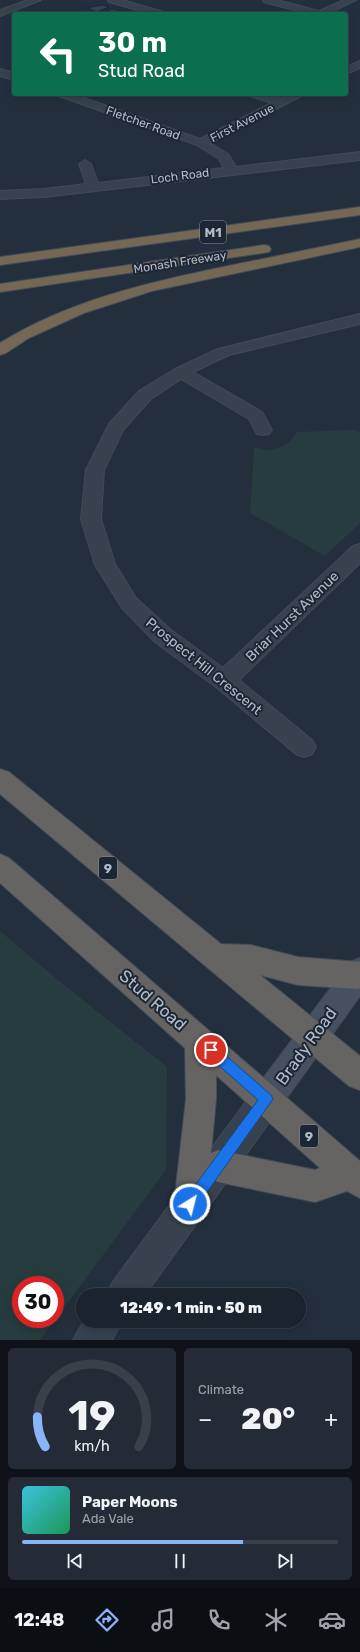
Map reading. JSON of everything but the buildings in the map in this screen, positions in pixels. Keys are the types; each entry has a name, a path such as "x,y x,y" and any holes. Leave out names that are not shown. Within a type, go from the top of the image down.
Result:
{"highway":[{"name":"Monash Freeway","path":"0,261 360,211"},
{"name":"Monash Freeway","path":"0,288 360,235"},
{"path":"0,350 24,335 79,310 150,287 360,243"},
{"path":"0,257 65,252"},
{"name":"9","path":"0,779 360,1075"},
{"name":"Stud Road","path":"0,866 200,1040 355,1178"},
{"path":"215,957 250,959 298,971 359,974"},
{"path":"190,1204 201,1099 200,1040"},
{"path":"218,1166 315,1186 355,1178"}],"main road":[{"name":"Brady Road","path":"267,1099 359,974"}],"street":[{"path":"0,13 37,0"},
{"path":"112,0 154,12"},
{"path":"268,0 313,12"},
{"path":"325,12 352,0"},
{"path":"0,13 12,17"},
{"path":"0,72 12,76"},
{"name":"Fletcher Road","path":"69,96 201,143"},
{"path":"260,96 282,103"},
{"name":"First Avenue","path":"201,143 296,96"},
{"name":"First Avenue","path":"201,143 224,157 232,170"},
{"name":"Loch Road","path":"0,194 44,193 93,186 360,156"},
{"path":"85,164 93,186"},
{"name":"Prospect Hill Crescent","path":"304,747 224,681 164,636 128,603 105,565 91,519 95,470 115,428 144,395 181,372 224,352 360,319"},
{"path":"181,372 256,416 263,430"},
{"name":"Briar Hurst Avenue","path":"224,681 360,551"},
{"name":"Brady Road","path":"129,1288 267,1099"},
{"path":"91,1340 100,1328"}],"green space":[{"path":"355,430 360,432 360,523 325,556 250,513 254,447 260,449 279,448 289,442 296,432"},
{"path":"0,931 58,980 167,1067 166,1170 79,1288 76,1288 76,1291 64,1308 64,1276 12,1276 12,1328 49,1328 40,1340 0,1340"}],"route":[{"path":"190,1204 267,1099 211,1050"}]}
